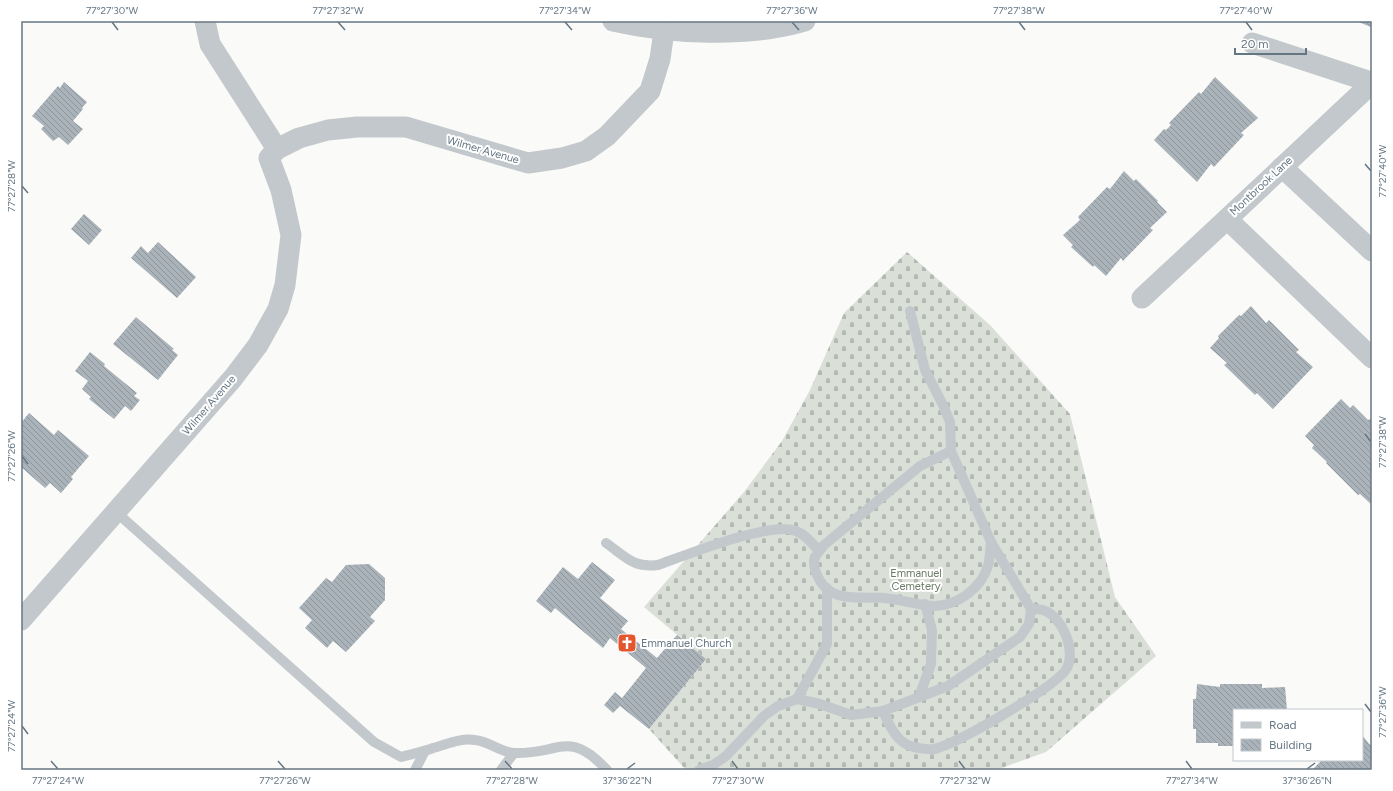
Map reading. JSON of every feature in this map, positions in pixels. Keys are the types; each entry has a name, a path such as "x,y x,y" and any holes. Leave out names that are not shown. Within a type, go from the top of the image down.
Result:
{"street":[{"path":"205,21 210,44 277,149"},
{"path":"613,21 664,31 736,31 805,21"},
{"name":"Wilmer Avenue","path":"21,620 233,378 258,345 278,309 285,285 291,235 281,190 269,158 277,149 299,138 328,130 357,127 406,127 528,163 562,158 586,151 607,136 650,91 660,59 664,31"},
{"path":"1252,43 1372,83"},
{"name":"Montbrook Lane","path":"1372,83 1227,219 1372,358"},
{"path":"1282,167 1372,252"},
{"path":"1142,298 1227,219"}],"lane":[{"path":"699,770 726,756 764,716 778,706 797,699 820,704 851,714 883,711 948,686 1020,637 1029,624 1031,609 991,542 951,451 950,422 925,370 910,311"},
{"path":"951,451 920,466 819,551 814,557 814,567 826,588 838,596 851,598 884,598 935,606 952,603 970,593 984,577 988,564 991,542"},
{"path":"116,512 374,742 401,757 425,751 453,741 476,740 514,753 564,745 582,748 595,756 607,770"},
{"path":"606,543 636,564 644,566 658,565 752,534 782,529 796,531 805,537 819,551"},
{"path":"797,699 827,644 826,588"},
{"path":"919,697 931,664 932,630 925,604"},
{"path":"883,711 893,732 910,746 934,749 967,734 1042,690 1065,671 1071,657 1069,641 1053,617 1044,610 1031,609"},
{"path":"415,770 425,751"},
{"path":"500,770 514,753"}],"green space":[{"name":"Emmanuel Cemetery","path":"907,252 990,325 1070,414 1115,597 1156,656 1046,752 996,770 686,770 649,729 706,659 644,607 744,492 782,441 810,390 844,313"}],"building":[{"path":"1356,21 1372,21 1371,27"},
{"path":"1215,77 1258,118 1241,133 1244,135 1214,167 1211,164 1197,182 1154,140 1164,129 1166,130 1171,125 1169,123 1199,92 1201,94"},
{"path":"64,82 87,102 73,121 83,129 68,145 59,137 53,141 41,129 44,126 32,116 58,86 60,88"},
{"path":"1124,171 1134,181 1136,179 1167,212 1150,228 1153,230 1123,261 1121,258 1106,276 1094,265 1093,267 1071,247 1073,245 1063,235 1080,220 1078,217 1107,187 1110,189"},
{"path":"84,214 102,230 89,245 71,229"},
{"path":"158,242 196,277 177,298 131,258 141,246 148,253"},
{"path":"1251,306 1266,323 1269,320 1299,350 1296,352 1313,367 1273,409 1257,393 1255,395 1224,365 1227,363 1210,348 1219,338 1218,336 1239,315 1241,316"},
{"path":"136,317 174,349 172,350 178,355 158,380 113,344"},
{"path":"90,352 105,364 104,366 137,393 134,396 140,400 131,411 125,406 114,419 89,399 91,397 82,389 88,381 75,371"},
{"path":"1341,399 1350,408 1353,405 1368,420 1370,419 1372,421 1372,505 1360,494 1358,495 1326,463 1327,462 1312,448 1314,445 1305,436"},
{"path":"29,413 54,435 58,430 89,456 71,477 73,479 61,493 50,483 45,488 21,467 21,423"},
{"name":"Emmanuel Church","path":"592,562 615,580 600,598 628,621 621,629 657,658 677,635 706,659 649,729 620,706 613,713 604,705 615,692 622,698 646,668 610,638 603,648 555,608 551,613 536,601 563,567 578,579"},
{"path":"369,564 385,578 385,600 370,617 375,621 346,652 333,641 327,648 305,628 312,620 299,608 326,578 332,582 346,565"},
{"path":"1197,684 1220,687 1220,684 1262,684 1262,688 1285,687 1287,709 1233,709 1233,746 1218,746 1218,743 1196,743 1196,729 1193,729 1193,699 1196,699"},
{"path":"1363,736 1370,745 1372,743 1372,770 1313,769 1321,761 1363,761"}],"place":[{"name":"Emmanuel Church","path":"627,643"}]}
